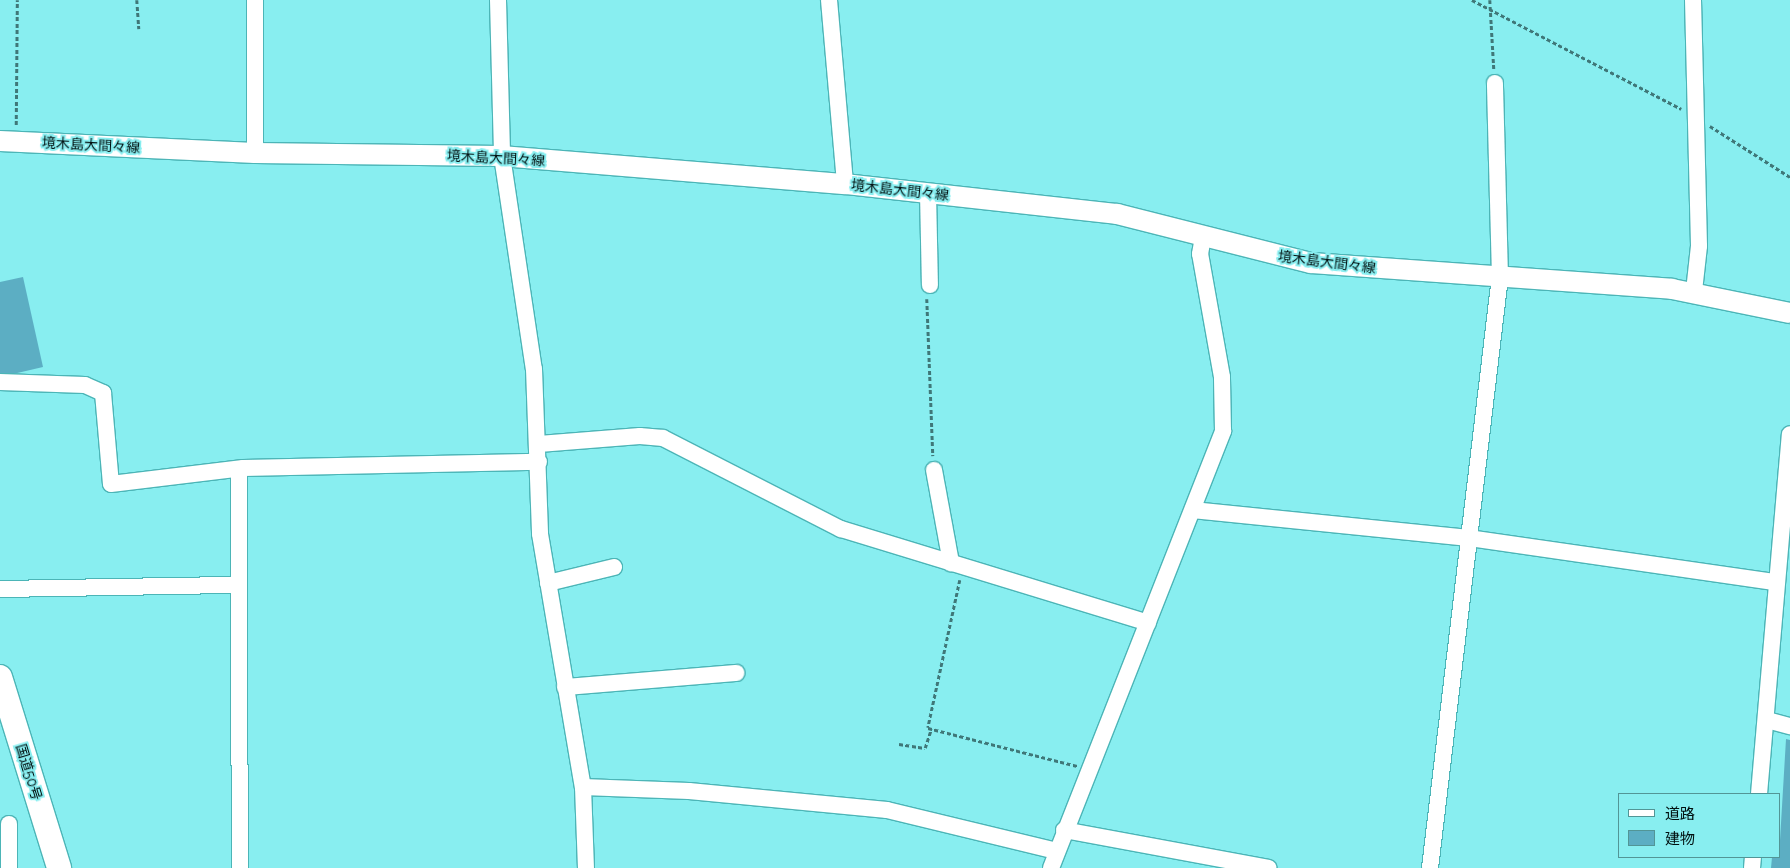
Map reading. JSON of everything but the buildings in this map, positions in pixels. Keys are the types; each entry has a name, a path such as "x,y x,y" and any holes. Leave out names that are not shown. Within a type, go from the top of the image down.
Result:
{"highway":[{"name":"国道50号","path":"0,677 59,868"}],"main road":[{"name":"境木島大間々線","path":"8,141 255,153 502,156 845,184 1117,214 1311,263 1694,292 1790,313"}],"street":[{"path":"254,0 255,153"},
{"path":"498,0 502,156 534,369 539,444 539,517 564,687 584,787 586,868"},
{"path":"829,0 845,184"},
{"path":"1693,0 1699,246 1694,292"},
{"path":"1430,868 1500,277 1495,83"},
{"path":"928,193 930,285"},
{"path":"1051,868 1064,830 1193,510 1225,418 1200,254 1203,237"},
{"path":"0,382 85,385 103,393 111,484 239,471 539,462"},
{"path":"1758,793 1767,720 1775,582 1790,434"},
{"path":"539,444 640,436 663,438 816,519 957,565 1148,623"},
{"path":"934,470 957,565"},
{"path":"239,471 240,868"},
{"path":"1193,510 1469,538 1775,582"},
{"path":"548,583 614,567"},
{"path":"0,588 238,585"},
{"path":"564,687 736,673"},
{"path":"1767,720 1790,726"},
{"path":"584,787 689,791 887,810 1057,851"},
{"path":"8,824 9,868"},
{"path":"1064,830 1264,867"}],"path":[{"path":"8,141 17,0"},
{"path":"137,0 139,29"},
{"path":"1472,0 1490,12 1695,116 1790,178"},
{"path":"1490,0 1495,83"},
{"path":"930,285 929,422 934,470"},
{"path":"899,744 925,748 932,729 957,565"},
{"path":"932,729 1089,769"}]}
